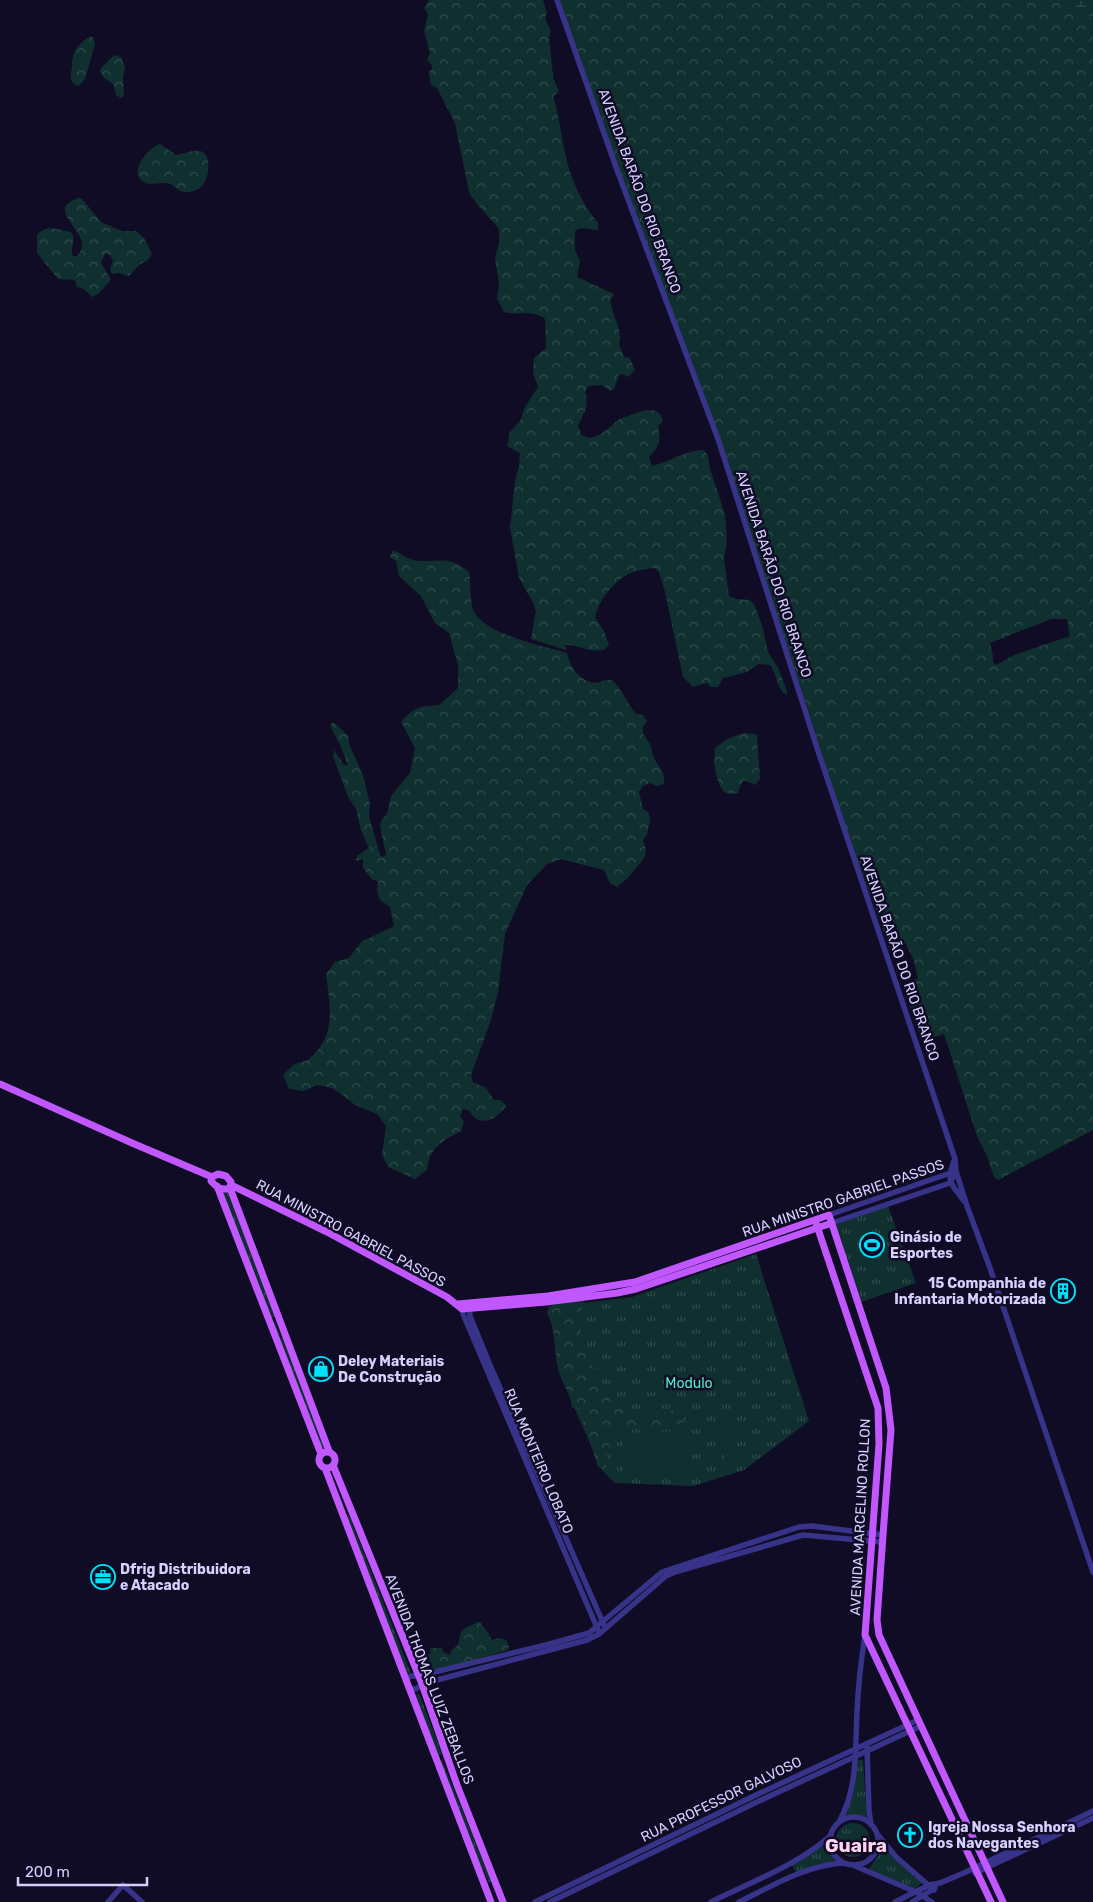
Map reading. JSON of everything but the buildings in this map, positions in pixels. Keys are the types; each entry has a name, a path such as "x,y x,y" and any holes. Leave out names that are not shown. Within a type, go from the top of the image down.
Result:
{"main road":[{"name":"RUA MINISTRO GABRIEL PASSOS","path":"0,1084 132,1143 212,1176 218,1174 226,1176 230,1179 230,1186"},
{"path":"212,1176 213,1183 217,1186 269,1321 325,1452"},
{"name":"RUA MINISTRO GABRIEL PASSOS","path":"217,1186 224,1189 230,1186"},
{"name":"RUA MINISTRO GABRIEL PASSOS","path":"230,1186 327,1232 464,1306 617,1293 636,1289 713,1259 832,1224"},
{"path":"230,1186 325,1452"},
{"name":"RUA MINISTRO GABRIEL PASSOS","path":"732,1253 829,1215"},
{"name":"AVENIDA MARCELINO ROLLON","path":"829,1215 886,1388 891,1430 877,1620 878,1635 891,1662"},
{"name":"AVENIDA MARCELINO ROLLON","path":"815,1220 878,1408 879,1444 865,1635"},
{"path":"269,1321 278,1319"},
{"path":"863,1359 874,1354"},
{"name":"AVENIDA THOMAS LUIZ ZEBALLOS","path":"491,1902 343,1514 325,1468 319,1462 325,1452 335,1457 333,1465 422,1684 446,1756 503,1902"},
{"path":"325,1468 333,1465"},
{"path":"343,1514 352,1511"},
{"path":"865,1635 991,1902"},
{"path":"880,1668 891,1662 1003,1902"},
{"path":"437,1759 446,1756"},
{"path":"927,1766 937,1760"},
{"path":"962,1842 973,1838"},
{"path":"482,1875 488,1884 496,1883"}],"street":[{"name":"AVENIDA BARÃO DO RIO BRANCO","path":"557,0 617,170 718,439 818,751 955,1159 956,1171 967,1206 990,1268 1093,1572"},
{"name":"AVENIDA BARÃO DO RIO BRANCO","path":"955,1159 949,1175 950,1182 967,1206"},
{"name":"RUA MINISTRO GABRIEL PASSOS","path":"829,1215 956,1171"},
{"name":"RUA MINISTRO GABRIEL PASSOS","path":"832,1224 950,1182 956,1171"},
{"name":"RUA MONTEIRO LOBATO","path":"464,1306 462,1314 601,1628"},
{"path":"410,1690 416,1690 422,1684 587,1640 662,1572 674,1566 799,1527 812,1526 882,1538"},
{"path":"406,1679 411,1676 418,1676 569,1639 601,1628"},
{"name":"AVENIDA MARCELINO ROLLON","path":"839,1822 851,1793 854,1778 859,1676 865,1635"},
{"name":"RUA PROFESSOR GALVOSO","path":"815,1771 855,1756 867,1747 919,1723"},
{"path":"867,1747 871,1824 896,1858 934,1890"},
{"name":"RUA PROFESSOR GALVOSO","path":"535,1902 552,1899 815,1771 855,1748 867,1747"},
{"path":"1080,1821 1093,1811"},
{"path":"711,1902 813,1850 831,1836 839,1822 847,1818 856,1817 871,1824"},
{"path":"895,1902 929,1885 940,1883 975,1870 1080,1821 1093,1818"},
{"path":"853,1865 862,1864 876,1852 877,1834"},
{"path":"831,1836 831,1846 835,1856 844,1863"},
{"path":"739,1902 794,1875 844,1863 853,1865 916,1892 932,1902"},
{"path":"912,1902 934,1890 940,1883"},
{"path":"108,1902 122,1885 142,1902"}],"green space":[{"path":"429,0 543,0 547,13 545,18 551,31 549,37 553,77 559,92 553,96 567,162 573,181 582,199 598,223 598,230 580,228 575,231 575,250 580,261 577,277 614,294 610,299 619,328 619,344 624,357 630,358 635,370 630,375 631,377 620,374 614,389 611,391 602,385 588,386 585,393 587,396 587,406 578,426 581,434 591,438 601,434 621,418 650,410 658,412 663,421 658,426 659,443 649,457 652,466 698,450 704,450 708,456 710,469 725,514 727,541 724,558 729,596 736,599 750,600 754,604 762,625 768,652 778,668 787,695 781,690 770,665 759,664 747,672 723,678 718,687 711,687 707,683 693,687 683,677 665,592 659,572 655,568 637,571 625,576 613,585 603,598 595,618 604,631 609,645 604,650 599,651 565,645 566,650 531,639 536,611 519,578 510,528 520,453 507,446 510,432 520,421 525,407 538,387 533,373 534,358 546,348 545,319 531,313 504,312 497,299 499,284 495,258 499,244 499,229 469,192 455,123 437,88 431,85 429,72 432,69 432,65 427,60 430,53 424,31 428,14 424,8"},
{"path":"558,0 1067,0 1073,8 1093,18 1093,1130 998,1180 994,1177 987,1156 977,1136 944,1034 922,1041 904,989 907,984 918,978 913,958 905,943 890,950 851,844 719,437 618,169","holes":["1051,619 1067,619 1070,636 1014,655 996,665 993,663 990,643"]},
{"path":"1067,0 1093,0 1093,18 1073,8"},
{"path":"89,37 93,37 95,44 85,79 79,86 73,83 71,78 73,57 78,47"},
{"path":"114,55 121,57 125,67 123,78 124,96 121,98 116,95 113,84 104,78 100,72 101,68"},
{"path":"160,144 176,155 195,151 203,152 208,161 208,173 204,183 196,190 184,192 169,184 150,184 141,180 138,176 138,171 142,159 151,149"},
{"path":"79,198 82,199 101,222 122,231 136,231 144,238 152,254 148,260 139,265 129,276 119,273 112,274 110,270 113,260 109,254 105,254 101,263 110,281 98,294 92,297 84,289 77,287 75,280 58,279 37,253 37,235 45,229 53,228 71,232 73,235 72,253 73,256 77,256 82,248 81,239 67,216 65,209 68,203"},
{"path":"393,550 419,561 445,560 456,563 469,572 473,610 489,626 529,643 567,653 574,670 583,679 594,683 612,680 636,714 643,715 647,721 643,727 643,734 650,744 654,758 664,775 664,784 657,786 650,783 643,786 639,792 643,809 649,813 650,820 647,835 643,840 646,850 645,856 629,877 620,885 617,887 610,883 604,870 561,859 547,864 527,885 505,934 498,992 491,1020 471,1075 473,1082 486,1088 494,1100 501,1100 506,1106 498,1115 483,1121 478,1120 470,1111 463,1109 460,1116 464,1122 461,1131 448,1138 434,1150 428,1162 427,1170 415,1179 388,1167 382,1155 386,1126 377,1114 355,1105 332,1088 317,1085 304,1091 289,1089 283,1075 295,1064 309,1059 324,1041 330,1020 326,974 335,962 349,958 361,942 394,926 390,907 380,900 377,891 378,882 372,879 363,868 363,859 356,861 357,856 369,848 361,830 356,809 348,797 333,756 334,750 344,765 348,765 330,726 332,723 336,724 348,736 349,744 363,775 370,804 369,816 380,855 383,857 386,855 380,826 382,819 387,814 391,796 410,773 415,748 401,722 418,708 439,705 458,688 458,665 449,633 435,623 421,596 399,576 396,561 390,557"},
{"path":"744,733 757,736 760,779 755,785 744,780 738,793 731,794 724,792 717,777 714,759 715,748 727,739"},
{"path":"222,1190 227,1191 275,1317 271,1318"},
{"path":"888,1206 916,1283 858,1303 835,1225"},
{"name":"Modulo","path":"756,1254 809,1421 744,1470 694,1486 615,1483 602,1470 567,1391 551,1307 632,1297"},
{"path":"578,1300 585,1302 575,1318 587,1359 596,1371 601,1385 633,1412 654,1416 677,1409 684,1416 683,1423 675,1426 634,1428 618,1426 608,1440 610,1447 606,1453 608,1464 604,1470 598,1467 587,1433 582,1425 584,1418 588,1415 581,1408 572,1408 569,1395 560,1375 556,1359 554,1335 547,1313 549,1306"},
{"path":"273,1322 275,1322 281,1338 283,1338 325,1448 322,1449"},
{"path":"731,1420 733,1440 723,1441 720,1422"},
{"path":"689,1431 690,1474 623,1476 622,1433"},
{"path":"733,1442 735,1458 725,1460 723,1443"},
{"path":"349,1515 411,1673 407,1675 347,1516"},
{"path":"480,1622 491,1640 499,1638 506,1640 509,1646 508,1650 438,1671 428,1669 421,1663 422,1658 431,1653 430,1648 442,1648 443,1652 450,1655 451,1651 458,1645 463,1629"},
{"path":"419,1693 442,1754 438,1756 416,1695"},
{"path":"442,1760 491,1881 489,1883 484,1870 481,1869 440,1761"},
{"path":"856,1760 863,1760 867,1819 845,1818 854,1791"},
{"path":"853,1823 860,1824 865,1828 869,1833 869,1847 865,1852 860,1856 853,1857 846,1856 841,1852 837,1847 836,1840 837,1833 841,1828 846,1824"},
{"path":"827,1843 836,1860 796,1873 792,1865"},
{"path":"883,1848 922,1883 913,1890 869,1869"}],"place":[{"name":"Ginásio de Esportes","path":"872,1245"},
{"name":"15 Companhia de Infantaria Motorizada","path":"1063,1291"},
{"name":"Deley Materiais De Construção","path":"321,1369"},
{"name":"Dfrig Distribuidora e Atacado","path":"103,1577"},
{"name":"Igreja Nossa Senhora dos Navegantes","path":"910,1835"}],"district":[{"name":"Guaira","path":"856,1845"}]}
